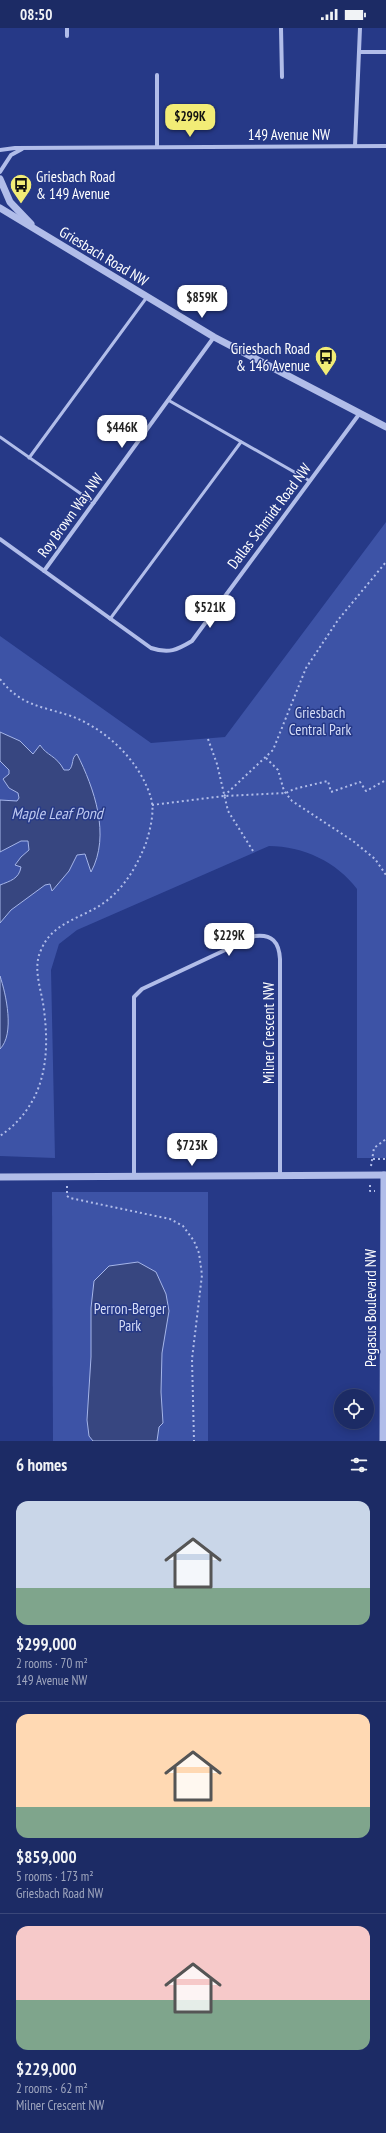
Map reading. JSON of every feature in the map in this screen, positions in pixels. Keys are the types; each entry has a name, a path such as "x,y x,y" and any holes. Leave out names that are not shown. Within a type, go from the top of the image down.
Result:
{"street":[{"path":"67,28 67,36"},
{"path":"281,28 282,77"},
{"path":"355,146 360,28"},
{"path":"360,52 386,52"},
{"path":"157,75 157,146"},
{"name":"149 Avenue NW","path":"0,150 25,148 157,146 386,146"},
{"path":"0,172 11,155 25,148"},
{"name":"Griesbach Road NW","path":"0,178 10,202 40,232"},
{"name":"Griesbach Road NW","path":"0,208 214,337 386,427"},
{"name":"Roy Brown Way NW","path":"44,571 214,337"},
{"name":"Dallas Schmidt Road NW","path":"0,539 151,648 162,652 177,650 192,641 360,414"},
{"name":"Milner Crescent NW","path":"134,1176 134,997 142,989 255,936 262,935 273,939 278,944 280,958 280,1175"},
{"path":"0,1177 385,1175"},
{"name":"Pegasus Boulevard NW","path":"383,1441 385,1175"}],"lane":[{"path":"29,458 147,297"},
{"path":"168,400 310,481"},
{"path":"0,437 94,503"},
{"path":"110,619 241,442"}],"path":[{"path":"224,796 266,758 277,744 306,668 338,620 386,562"},
{"path":"0,679 19,698 36,707 73,717 90,725 110,739 142,777 152,805 147,839 139,860 125,883 105,902 61,925 50,934 41,949 37,968 44,1022 45,1070 36,1097 29,1108 20,1119 0,1136"},
{"path":"208,739 217,764 224,796 231,817 254,851"},
{"path":"266,758 278,770 286,793 301,807 358,845 375,859 386,875"},
{"path":"152,805 224,796 286,793 294,789 328,781 332,792 360,782 366,791 386,780"},
{"path":"386,1139 374,1148 373,1159 386,1159"},
{"path":"67,1177 67,1196 70,1198 170,1220 183,1226 197,1248 202,1275 192,1359 194,1441"}],"green space":[{"name":"Griesbach Central Park","path":"386,522 386,1158 357,1158 357,889 340,871 318,857 307,852 294,849 269,846 77,930 59,944 51,970 55,1158 0,1156 0,636 151,743 225,737"},
{"name":"Perron-Berger Park","path":"52,1192 208,1192 208,1441 53,1441"}],"water":[{"name":"Maple Leaf Pond","path":"0,732 20,741 33,754 40,745 58,761 64,770 69,770 71,768 74,757 77,754 89,782 98,812 100,843 97,858 91,872 85,854 77,855 69,871 52,891 50,884 45,885 11,910 0,923 0,885 16,877 21,867 15,865 29,850 28,841 21,841 0,852 0,800 17,801 19,798 18,793 9,788 3,779 9,774 9,770 0,761"},
{"path":"0,976 7,1003 8,1024 5,1042 0,1049"},
{"path":"138,1262 156,1272 166,1294 169,1311 162,1353 161,1392 163,1423 159,1427 157,1441 93,1441 89,1436 87,1420 91,1357 91,1308 94,1281 109,1266"}],"place":[{"name":"Griesbach Road & 149 Avenue","path":"21,204"},
{"name":"Griesbach Road & 146 Avenue","path":"326,376"}]}
